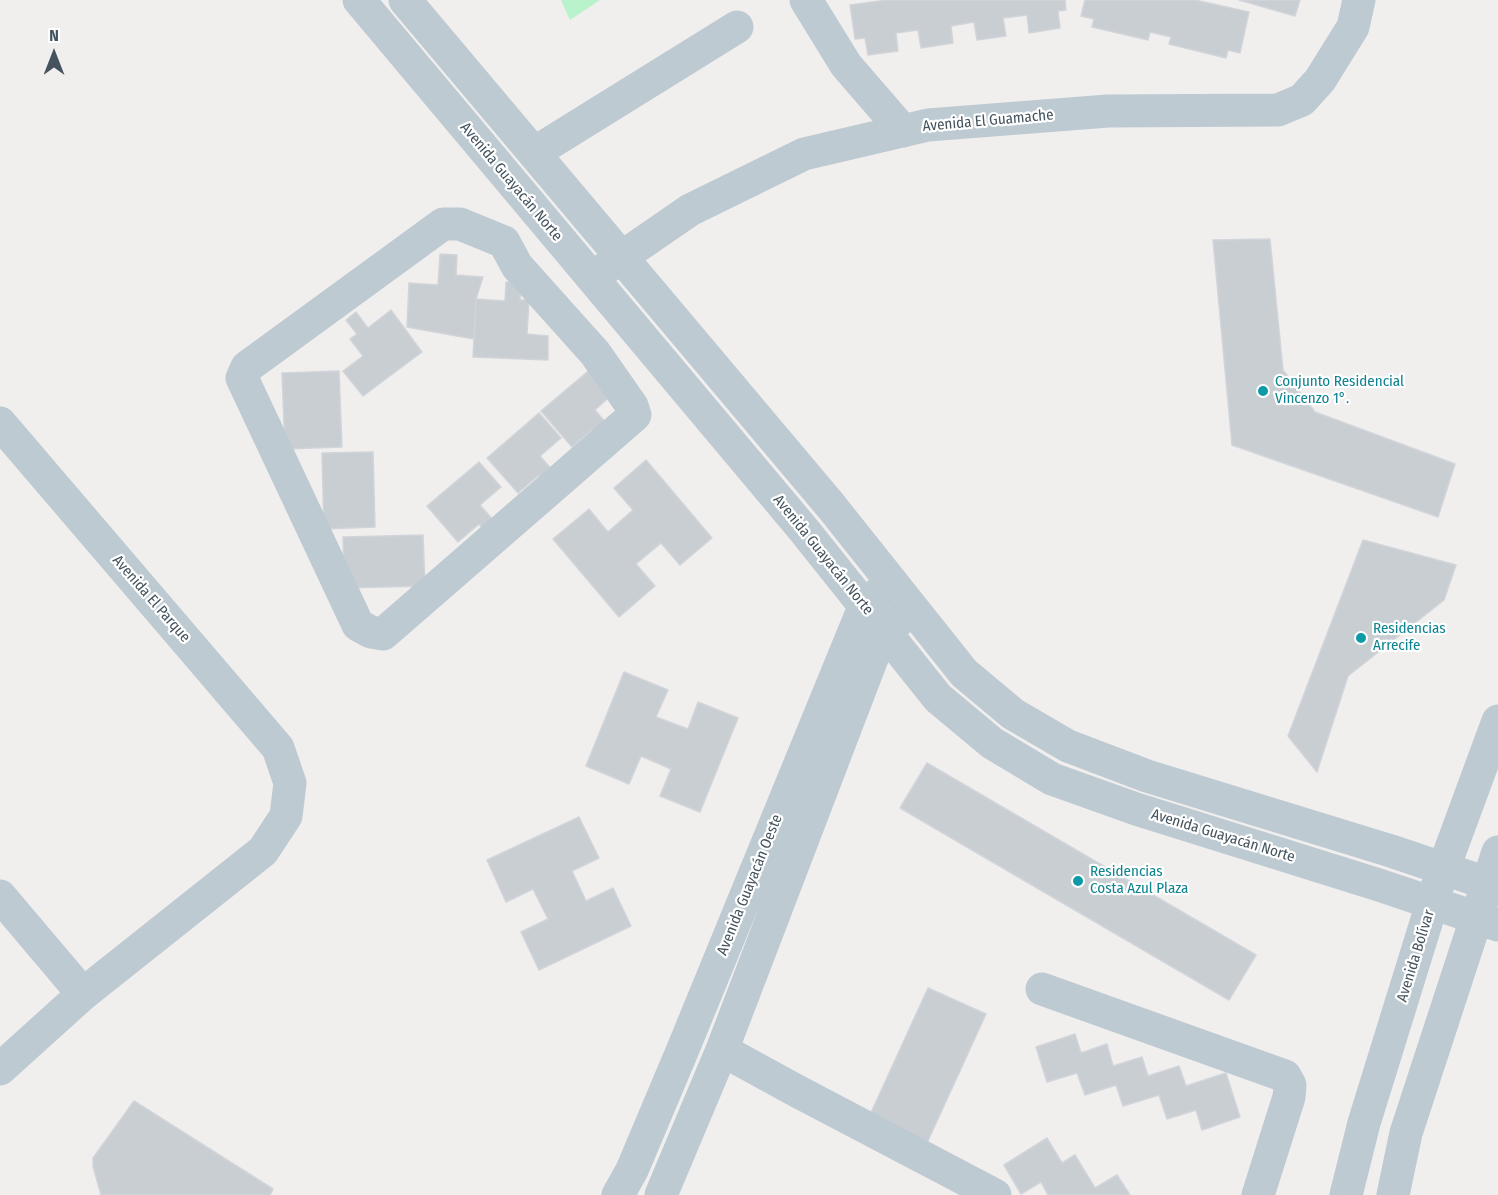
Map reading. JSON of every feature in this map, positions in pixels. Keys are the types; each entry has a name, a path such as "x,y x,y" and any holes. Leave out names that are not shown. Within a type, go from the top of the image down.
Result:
{"street":[{"name":"Avenida Guayacán Norte","path":"359,0 803,529 938,698 992,743 1052,779 1136,809 1487,921"},
{"path":"405,0 831,506 964,673 1013,714 1068,746 1147,776 1492,885"},
{"path":"806,0 846,64 903,131"},
{"name":"Avenida El Guamache","path":"592,278 690,210 804,154 928,125 1108,111 1278,110 1302,100 1320,80 1353,27 1359,0"},
{"path":"534,153 737,27"},
{"path":"504,242 537,213"},
{"path":"443,224 459,224 504,242 517,266 595,353 632,406 635,415 383,634 371,632 358,625 242,378 243,373 247,367 443,224"},
{"name":"Avenida El Parque","path":"0,423 278,748 290,783 286,816 263,851 83,994"},
{"name":"Avenida Guayacán Oeste","path":"618,1195 641,1148 865,607 891,581"},
{"path":"661,1195 722,1050 874,653 886,633 911,608"},
{"name":"Avenida Bolívar","path":"1346,1195 1364,1123 1432,903 1498,721"},
{"path":"1393,1195 1406,1133 1487,921 1498,852"},
{"path":"0,896 83,994 0,1069"},
{"path":"1042,989 1285,1076 1290,1085 1288,1097 1258,1195"},
{"path":"722,1050 995,1195"}],"green space":[{"path":"561,0 600,0 570,20"}],"building":[{"path":"887,0 1065,0 1066,10 1058,11 1060,28 1029,33 1027,15 1003,18 1006,36 977,40 974,22 951,26 953,43 921,48 918,30 896,33 898,51 868,55 865,38 855,39 850,5"},
{"path":"1085,0 1195,0 1249,12 1240,53 1228,50 1226,58 1169,44 1171,37 1150,32 1148,40 1092,27 1094,19 1081,16"},
{"path":"1239,0 1300,0 1295,16"},
{"name":"Conjunto Residencial Vincenzo 1°.","path":"1270,239 1283,370 1315,412 1455,464 1438,517 1232,445 1213,240"},
{"path":"440,254 457,255 456,275 483,277 476,299 474,339 407,327 409,283 438,285"},
{"path":"506,282 521,282 520,300 529,300 527,334 548,336 548,360 473,357 476,299 505,301"},
{"path":"391,310 422,352 363,396 343,371 363,356 350,339 357,334 346,320 356,312 368,328"},
{"path":"593,367 615,392 595,410 613,431 603,441 593,429 572,447 541,411"},
{"path":"339,371 342,447 285,449 282,373"},
{"path":"539,413 561,438 540,456 559,478 548,487 539,475 518,493 487,458"},
{"path":"373,452 375,527 324,529 322,453"},
{"path":"646,460 712,538 680,565 661,543 636,564 655,586 619,617 553,539 589,509 608,532 633,510 614,488"},
{"path":"479,462 501,487 480,505 499,527 489,536 479,524 458,542 427,506"},
{"path":"423,535 425,586 344,588 343,537"},
{"name":"Residencias Arrecife","path":"1363,540 1456,565 1444,600 1348,676 1317,772 1288,736"},
{"path":"624,672 668,690 656,717 688,729 698,702 738,718 700,812 660,796 671,769 641,756 629,784 586,766"},
{"name":"Residencias Costa Azul Plaza","path":"927,763 1256,955 1229,1000 900,808"},
{"path":"579,817 599,858 572,871 586,901 613,888 631,926 539,970 521,932 548,919 533,889 506,902 487,860"},
{"path":"928,988 986,1014 927,1143 869,1117"},
{"path":"1075,1034 1081,1053 1107,1044 1113,1066 1142,1057 1148,1076 1179,1066 1186,1086 1226,1073 1240,1117 1202,1130 1196,1110 1167,1119 1159,1095 1123,1106 1116,1085 1085,1095 1077,1073 1047,1082 1036,1047"},
{"path":"134,1101 273,1189 270,1195 101,1195 93,1158"},
{"path":"1047,1138 1062,1163 1075,1155 1095,1188 1117,1175 1130,1195 1048,1195 1041,1182 1021,1194 1004,1165"}],"place":[{"name":"Conjunto Residencial Vincenzo 1°.","path":"1263,391"},
{"name":"Residencias Arrecife","path":"1361,638"},
{"name":"Residencias Costa Azul Plaza","path":"1078,881"}]}
